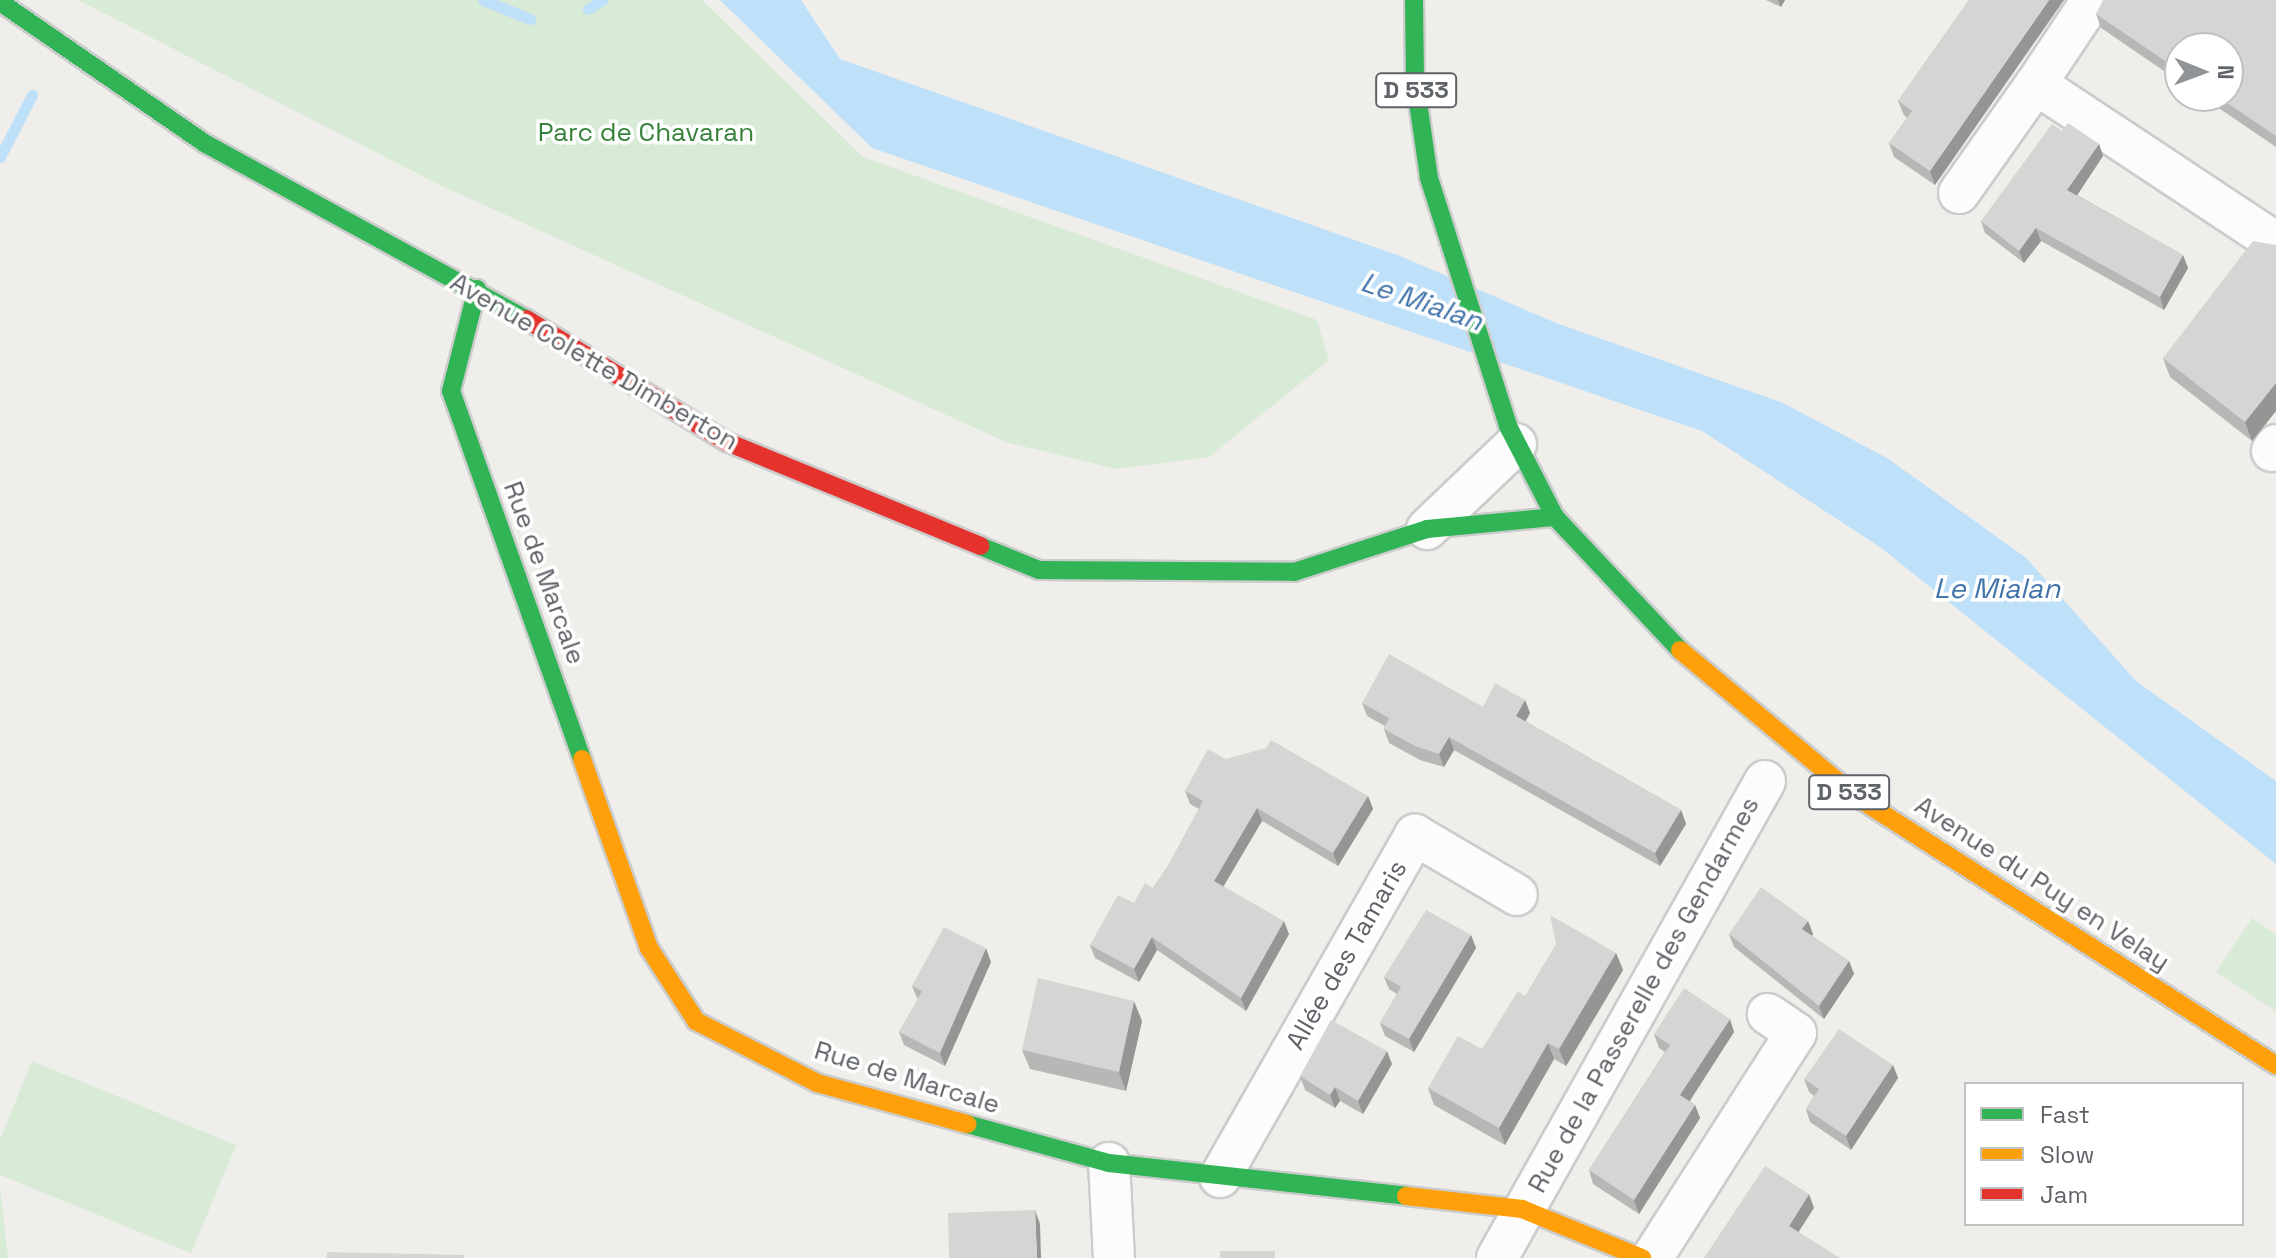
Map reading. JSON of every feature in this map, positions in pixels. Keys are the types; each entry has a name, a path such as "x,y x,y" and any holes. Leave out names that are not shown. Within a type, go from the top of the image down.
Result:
{"street":[{"name":"Avenue du Puy en Velay","path":"1414,0 1429,178 1512,435 1555,517 1640,613 1728,697 1844,787 2276,1065"},
{"path":"1959,193 2092,0"},
{"name":"Avenue Colette Dimberton","path":"0,2 206,144 401,256 477,289 727,442 1039,570 1294,572 1427,529 1555,517"},
{"path":"2036,84 2276,243"},
{"name":"Rue de Marcale","path":"477,289 451,391 649,948 696,1021 817,1083 1109,1163 1522,1209 1642,1258"},
{"name":"Avenue Colette Dimberton","path":"1427,529 1512,435"},
{"name":"Rue de la Passerelle des Gendarmes","path":"1497,1258 1765,781"},
{"name":"Allée des Tamaris","path":"1220,1177 1415,835 1517,895"},
{"path":"1652,1258 1796,1033 1768,1014"},
{"path":"1109,1163 1114,1258"}],"green space":[{"name":"Parc de Chavaran","path":"78,0 702,0 863,157 1317,320 1329,360 1209,457 1116,469 1006,442 442,186"},
{"path":"2252,918 2276,935 2276,1011 2216,972"},
{"path":"32,1061 236,1145 191,1253 0,1175 0,1140"},
{"path":"0,1186 8,1258 0,1258"}],"water":[{"name":"Le Mialan","path":"720,0 801,0 840,59 1400,256 1556,323 1781,402 1887,458 2025,557 2136,681 2276,781 2276,864 1880,547 1702,431 872,148"}],"building":[{"path":"1969,0 2049,0 1930,171 1889,143 1912,111 1898,101"},
{"path":"2103,0 2276,0 2276,136 2241,112 2244,112 2244,32 2164,32 2164,60 2096,14"},
{"path":"2068,123 2099,144 2067,190 2183,255 2160,297 2036,228 2019,251 1981,221 2052,124 2062,131"},
{"path":"2253,241 2276,245 2276,383 2245,422 2163,358"},
{"path":"1389,654 1483,707 1495,683 1525,700 1516,716 1681,810 1655,853 1449,737 1439,754 1415,746 1384,729 1389,718 1362,703"},
{"path":"1271,740 1368,796 1333,853 1257,808 1214,881 1284,921 1241,998 1152,937 1134,969 1090,945 1118,895 1134,903 1145,883 1153,888 1168,866 1203,801 1185,791 1208,749 1226,759 1266,748"},
{"path":"1761,887 1808,921 1802,929 1849,961 1819,1006 1729,934"},
{"path":"1426,910 1471,935 1409,1039 1380,1023 1401,987 1384,977"},
{"path":"1550,915 1616,953 1559,1049 1548,1043 1499,1128 1428,1088 1458,1036 1482,1049 1518,991 1525,996 1556,944"},
{"path":"944,927 986,948 940,1053 899,1032 922,991 912,986"},
{"path":"1038,978 1134,1001 1119,1072 1022,1050"},
{"path":"1684,988 1730,1019 1680,1095 1695,1105 1634,1200 1589,1170 1670,1045 1654,1034"},
{"path":"1331,1020 1387,1051 1358,1101 1335,1087 1330,1095 1300,1076"},
{"path":"1839,1029 1893,1065 1846,1136 1806,1109 1819,1089 1804,1079"},
{"path":"1765,1166 1809,1194 1789,1226 1840,1258 1704,1258"},
{"path":"1035,1210 1037,1258 949,1258 948,1213"},
{"path":"1220,1251 1275,1251 1275,1258 1220,1258"},
{"path":"327,1252 464,1255 464,1258 327,1258"}],"waterway":[{"path":"483,0 530,19"},
{"path":"588,9 602,0"},
{"path":"0,157 32,95"}],"traffic: fast":[{"path":"1414,0 1415,82 1429,178 1508,426 1555,517 1680,650"},
{"path":"0,2 206,144 526,319"},
{"path":"477,289 451,391 582,759"},
{"path":"980,546 1039,570 1294,572 1427,529 1555,517"},
{"path":"967,1124 1109,1163 1406,1196"}],"traffic: slow":[{"path":"1680,650 1855,796 2276,1065"},
{"path":"582,759 649,948 696,1021 817,1083 967,1124"},
{"path":"1406,1196 1522,1209 1642,1258"}],"traffic: jam":[{"path":"526,319 727,442 980,546"}]}
